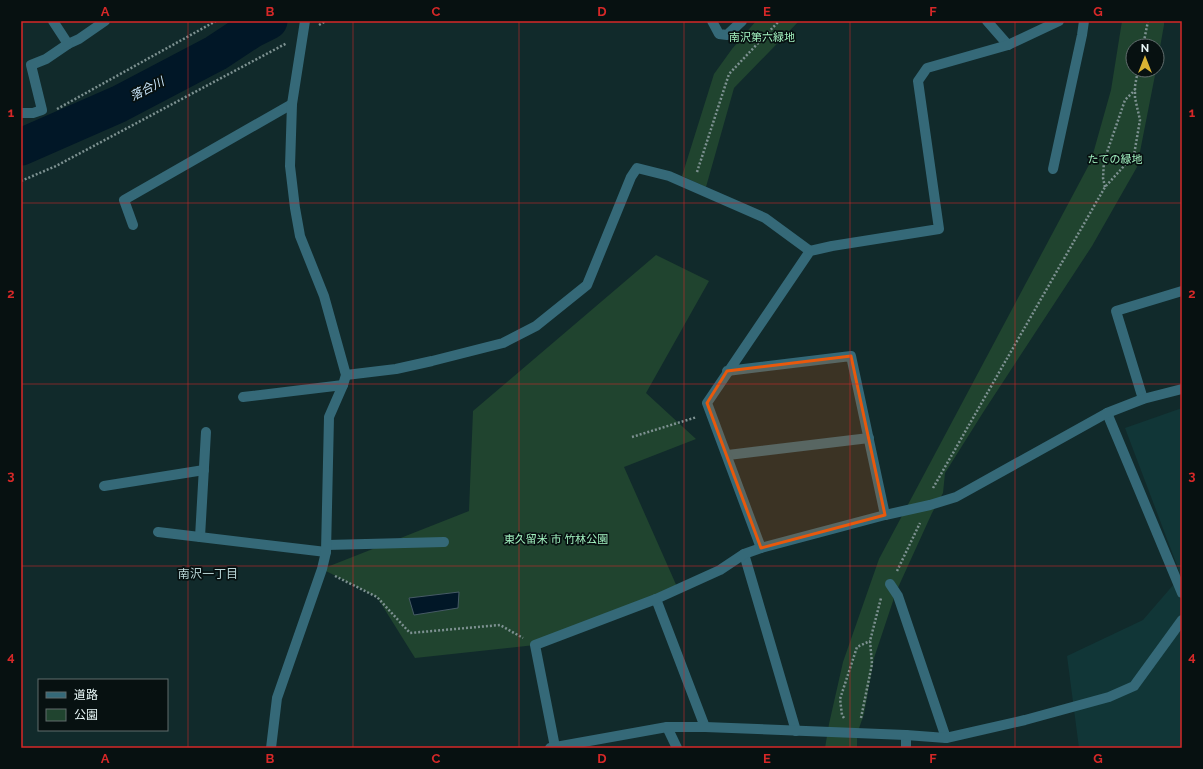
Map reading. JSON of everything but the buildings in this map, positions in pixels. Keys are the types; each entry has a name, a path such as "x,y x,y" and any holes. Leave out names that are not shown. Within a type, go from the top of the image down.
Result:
{"street":[{"path":"53,21 68,44"},
{"path":"21,113 33,113 42,110 31,65 46,59 68,44 79,40 105,21"},
{"path":"271,748 277,698 322,569 326,548 329,417 345,380 324,296 300,236 294,208 290,166 292,104 305,21"},
{"path":"712,21 720,34 727,35 742,21"},
{"path":"987,21 1008,45"},
{"path":"761,548 728,455 707,403 727,371 810,251 832,246 939,229 918,81 927,68 1008,45 1060,21"},
{"path":"1053,170 1084,21"},
{"path":"132,225 124,200 292,104"},
{"path":"244,397 345,380 446,358 503,343 536,326 587,285 631,177 637,168 669,176 765,218 810,251"},
{"path":"1143,398 1116,311 1182,291"},
{"path":"727,371 851,356 885,515"},
{"path":"1182,389 1143,398 1107,414 956,497 761,548 744,554 720,570 656,599 535,645 552,747 666,727 705,727 946,738 1025,720 1109,697 1134,686 1182,620"},
{"path":"1107,414 1182,593"},
{"path":"200,537 206,432"},
{"path":"728,455 869,438"},
{"path":"104,486 204,470"},
{"path":"158,532 326,548 444,542"},
{"path":"744,554 796,731"},
{"path":"890,584 898,596 946,738"},
{"path":"656,599 705,727"},
{"path":"666,727 677,748"},
{"path":"906,735 906,748"}],"path":[{"path":"51,112 216,21"},
{"path":"21,181 56,166 303,35 326,21"},
{"path":"692,186 729,74 779,21"},
{"path":"1145,38 1148,21"},
{"path":"932,490 1105,187 1134,155 1140,120 1135,98 1137,78"},
{"path":"1105,187 1103,178 1104,161 1125,100 1135,90"},
{"path":"632,437 711,412"},
{"path":"860,724 872,664 870,641 882,596 902,564 921,521"},
{"path":"322,569 378,597 410,633 500,625 535,645"},
{"path":"846,721 842,715 840,699 856,647 870,641"}],"highlighted area":[{"path":"851,356 885,515 761,548 707,403 727,371"}],"shaded area":[{"path":"1182,408 1182,748 1079,748 1067,656 1143,620 1181,576 1125,428"},
{"path":"459,592 458,608 414,615 409,598"}],"green space":[{"name":"南沢第六緑地","path":"756,21 799,21 734,88 706,187 682,176 714,74 732,49"},
{"name":"たての緑地","path":"1122,21 1164,21 1162,38 1125,38 1125,78 1154,78 1137,167 1092,246 945,473 943,493 932,513 896,592 874,658 864,714 857,734 857,748 825,748 843,662 879,559 1091,161 1111,90"},
{"name":"東久留米 市 竹林公園","path":"656,255 709,281 646,393 696,439 624,467 678,589 535,645 415,658 377,597 322,569 469,511 473,411"}],"waterway":[{"name":"落合川","path":"21,147 119,104 216,53 251,30 269,21"}],"district":[{"name":"南沢一丁目","path":"208,574"}]}
